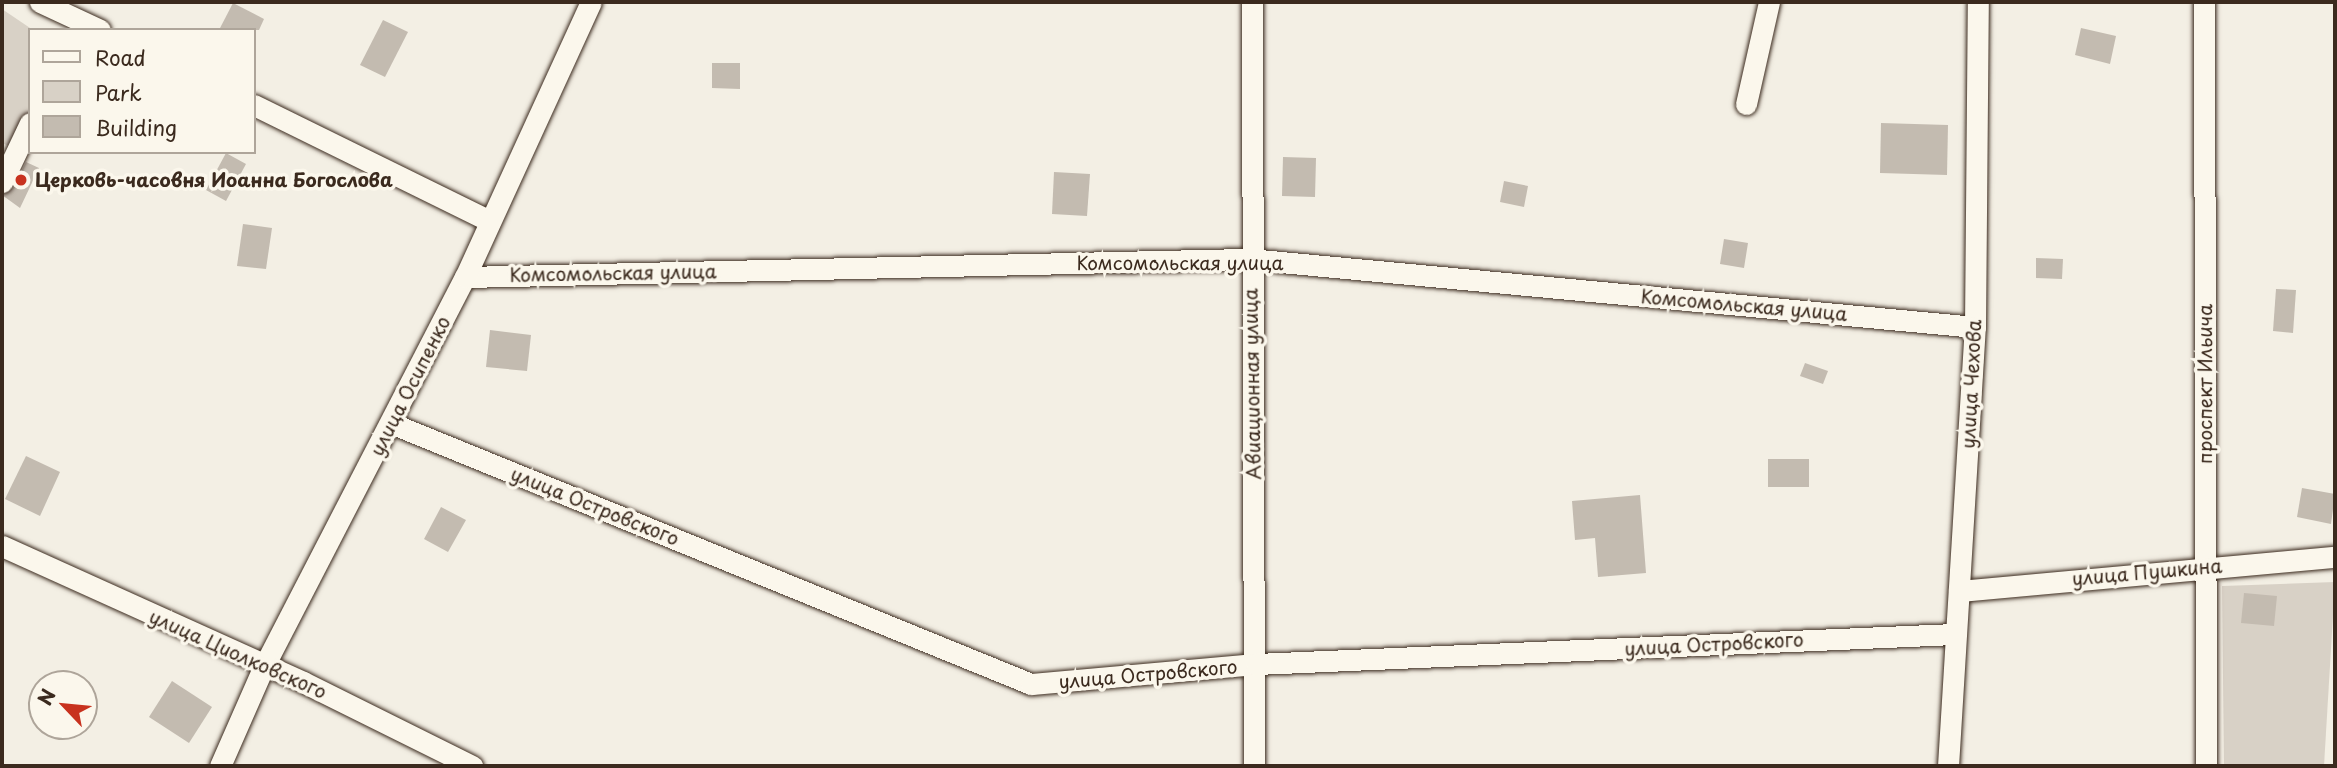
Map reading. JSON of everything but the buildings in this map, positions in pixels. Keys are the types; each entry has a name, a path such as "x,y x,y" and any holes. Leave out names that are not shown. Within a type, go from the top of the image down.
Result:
{"street":[{"path":"40,2 80,17 97,28"},
{"name":"улица Осипенко","path":"220,766 263,668 393,424 465,277 591,2"},
{"name":"Авиационная улица","path":"1252,2 1250,259 1256,664 1254,766"},
{"path":"1746,104 1769,2"},
{"name":"улица Чехова","path":"1948,766 1953,634 1959,591 1975,327 1978,2"},
{"name":"проспект Ильича","path":"2204,2 2206,766"},
{"path":"256,106 490,221"},
{"path":"2,182 7,159 28,126"},
{"name":"Комсомольская улица","path":"465,277 1250,259 1975,327"},
{"name":"улица Островского","path":"393,424 1031,684 1256,664 1953,634"},
{"name":"улица Циолковского","path":"2,546 472,766"},
{"name":"улица Пушкина","path":"1959,591 2205,566 2335,557"}],"green space":[{"path":"2,9 30,28 28,115 11,147 2,143"},
{"path":"2335,582 2324,766 2224,766 2222,586"}],"place":[{"name":"Церковь-часовня Иоанна Богослова","path":"21,180"}]}
